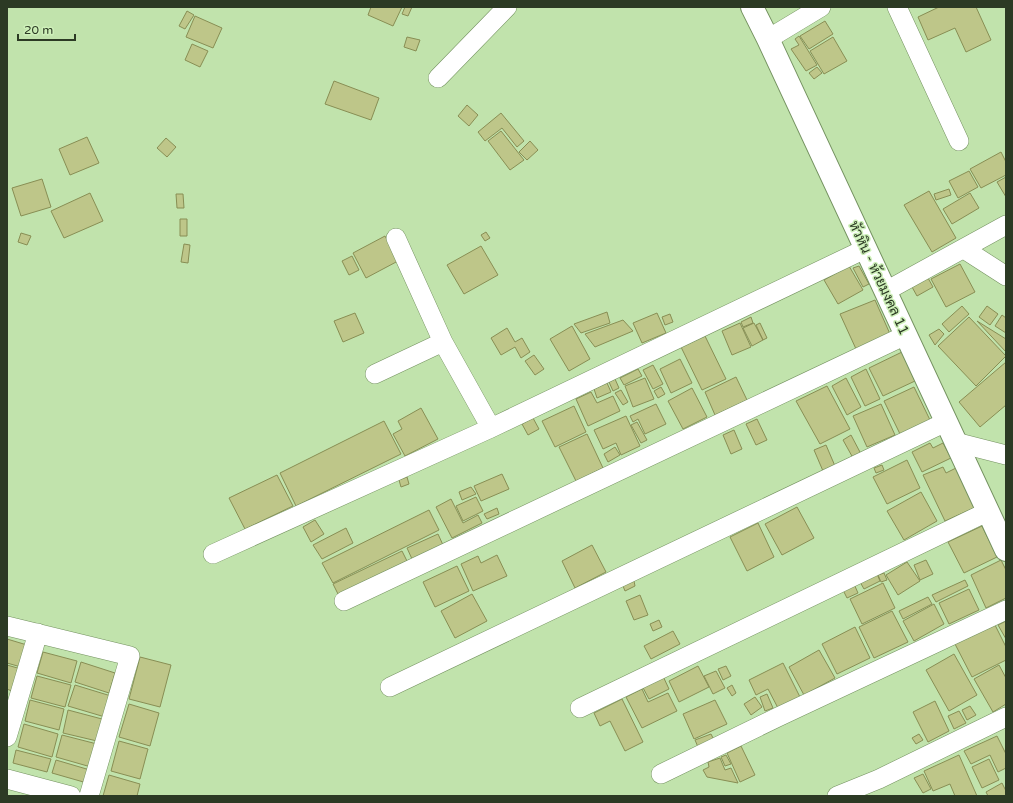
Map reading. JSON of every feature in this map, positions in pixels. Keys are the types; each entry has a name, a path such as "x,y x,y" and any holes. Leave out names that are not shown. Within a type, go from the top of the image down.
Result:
{"street":[{"path":"438,78 507,7"},
{"name":"หัวหิน - ห้วยมงคล 11","path":"752,7 1006,550"},
{"path":"768,39 821,7"},
{"path":"897,7 959,141"},
{"path":"886,291 1006,225"},
{"path":"396,238 442,342 491,428"},
{"path":"213,554 491,428 865,249"},
{"path":"964,249 1006,276"},
{"path":"344,601 906,334"},
{"path":"375,374 442,342"},
{"path":"390,687 946,422"},
{"path":"955,442 1006,455"},
{"path":"580,708 987,512"},
{"path":"661,774 778,716 1006,610"},
{"path":"7,626 130,656 89,796"},
{"path":"7,737 38,634"},
{"path":"837,796 878,788 1006,717"},
{"path":"7,779 71,796"}],"building":[{"path":"371,7 402,7 393,26 368,15"},
{"path":"405,7 412,7 408,16 402,14"},
{"path":"939,7 976,7 991,40 966,52 955,28 928,40 918,17"},
{"path":"187,11 194,15 185,29 179,26"},
{"path":"195,16 222,28 213,48 186,37"},
{"path":"825,21 833,34 809,49 800,36"},
{"path":"799,36 817,65 806,71 791,49 799,45 795,39"},
{"path":"407,37 420,40 416,51 404,47"},
{"path":"833,37 847,61 824,74 810,51"},
{"path":"192,44 208,51 200,67 185,60"},
{"path":"817,67 822,73 814,79 809,73"},
{"path":"334,81 379,98 371,120 325,104"},
{"path":"467,105 478,115 469,126 458,116"},
{"path":"501,113 524,141 517,147 502,128 485,141 478,132"},
{"path":"501,131 524,160 510,170 488,141"},
{"path":"87,137 99,163 70,175 59,149"},
{"path":"166,138 176,147 167,157 157,148"},
{"path":"530,141 538,150 527,160 519,152"},
{"path":"1001,152 1006,162 1006,175 981,188 970,169"},
{"path":"969,171 978,187 958,198 949,181"},
{"path":"1006,177 1006,197 997,182"},
{"path":"42,179 51,207 21,216 12,188"},
{"path":"949,189 951,195 936,200 934,194"},
{"path":"929,191 956,238 932,252 904,205"},
{"path":"90,193 103,221 64,238 51,211"},
{"path":"970,193 979,208 952,224 943,209"},
{"path":"176,194 183,194 184,208 177,208"},
{"path":"180,219 187,219 187,236 180,236"},
{"path":"486,232 490,238 485,241 481,235"},
{"path":"21,233 31,236 27,245 18,242"},
{"path":"385,236 398,261 366,278 353,253"},
{"path":"184,244 190,245 188,263 181,262"},
{"path":"481,246 498,275 464,294 447,265"},
{"path":"352,256 359,270 349,275 342,261"},
{"path":"960,264 975,292 946,307 931,279"},
{"path":"849,266 863,290 838,304 824,280"},
{"path":"859,266 869,284 863,287 853,268"},
{"path":"928,278 933,287 917,296 912,287"},
{"path":"875,300 890,334 856,349 840,314"},
{"path":"962,306 969,314 949,332 942,324"},
{"path":"987,306 998,314 990,325 979,317"},
{"path":"607,312 610,323 581,333 574,324"},
{"path":"355,313 364,333 343,342 334,321"},
{"path":"657,313 666,333 642,343 633,323"},
{"path":"670,314 673,322 665,325 662,317"},
{"path":"1002,315 1006,318 1006,333 995,326"},
{"path":"751,317 753,323 743,327 741,322"},
{"path":"969,317 1006,356 976,386 938,346"},
{"path":"623,320 633,331 595,347 585,334"},
{"path":"977,321 1006,339 1006,352"},
{"path":"740,323 751,347 732,355 722,331"},
{"path":"754,323 763,340 752,346 743,328"},
{"path":"760,323 767,338 763,340 756,325"},
{"path":"572,326 590,359 569,371 550,339"},
{"path":"507,328 515,342 522,338 530,352 521,358 515,347 501,355 491,338"},
{"path":"939,329 944,334 935,345 929,335"},
{"path":"705,336 726,379 702,390 681,347"},
{"path":"902,352 915,381 883,396 869,368"},
{"path":"534,355 544,369 535,375 525,361"},
{"path":"680,359 692,383 671,393 660,369"},
{"path":"1006,362 1006,405 980,427 959,402"},
{"path":"653,365 663,384 653,389 643,370"},
{"path":"638,369 642,376 624,385 620,378"},
{"path":"866,369 880,399 865,406 851,377"},
{"path":"736,377 747,400 715,415 705,392"},
{"path":"645,378 654,399 633,407 625,386"},
{"path":"846,378 861,407 847,415 832,386"},
{"path":"615,379 619,388 613,391 609,382"},
{"path":"607,383 611,392 597,398 594,389"},
{"path":"827,386 850,429 820,444 796,401"},
{"path":"661,387 665,394 658,398 654,391"},
{"path":"914,387 930,420 900,434 884,401"},
{"path":"692,388 707,417 683,429 668,401"},
{"path":"621,390 628,402 623,405 615,393"},
{"path":"591,392 597,403 613,396 620,411 588,426 576,399"},
{"path":"656,404 666,424 645,434 638,419 633,422 630,416"},
{"path":"881,404 895,435 867,447 853,416"},
{"path":"574,406 586,432 555,447 542,421"},
{"path":"421,408 438,439 405,456 393,434 402,429 398,421"},
{"path":"626,416 640,446 621,455 616,443 603,449 594,430"},
{"path":"533,418 539,429 528,435 522,424"},
{"path":"757,419 767,440 756,445 746,424"},
{"path":"384,421 401,454 296,506 280,473"},
{"path":"637,422 647,440 641,443 631,425"},
{"path":"734,430 742,449 731,454 723,435"},
{"path":"587,434 603,468 576,481 559,447"},
{"path":"851,435 861,454 853,458 843,440"},
{"path":"930,443 933,448 943,443 951,458 922,472 912,452"},
{"path":"826,445 835,466 823,471 814,450"},
{"path":"615,447 620,455 608,462 604,454"},
{"path":"907,460 920,488 887,504 873,477"},
{"path":"882,465 884,470 876,473 874,468"},
{"path":"943,467 946,473 958,467 976,507 945,521 923,475"},
{"path":"502,474 509,489 481,501 474,486"},
{"path":"277,475 293,506 245,529 229,498"},
{"path":"407,477 409,484 401,487 399,480"},
{"path":"471,487 476,494 462,500 459,492"},
{"path":"921,492 937,521 904,540 887,511"},
{"path":"476,497 483,511 463,521 456,506"},
{"path":"451,499 463,523 478,515 482,523 452,538 436,507"},
{"path":"797,507 814,538 782,555 765,524"},
{"path":"497,508 499,514 487,519 484,514"},
{"path":"429,510 439,530 333,583 322,563"},
{"path":"315,520 324,534 311,542 303,527"},
{"path":"758,523 774,557 747,571 730,537"},
{"path":"982,526 997,557 964,573 948,542"},
{"path":"346,528 353,543 322,559 313,545"},
{"path":"438,534 443,545 412,559 407,548"},
{"path":"592,545 606,572 575,588 562,561"},
{"path":"402,551 407,561 338,594 333,584"},
{"path":"497,555 507,576 473,591 461,564 478,556 481,563"},
{"path":"926,560 933,574 920,580 914,565"},
{"path":"1001,560 1006,570 1006,598 986,608 971,575"},
{"path":"907,562 920,581 898,595 886,575"},
{"path":"457,566 469,591 435,607 423,582"},
{"path":"884,573 887,580 881,582 878,575"},
{"path":"877,574 880,581 864,589 860,582"},
{"path":"965,580 968,586 936,602 932,595"},
{"path":"634,581 635,586 625,591 623,586"},
{"path":"883,583 895,608 862,624 850,599"},
{"path":"854,584 858,593 847,598 843,590"},
{"path":"969,589 979,610 949,624 939,603"},
{"path":"472,594 487,621 455,638 441,611"},
{"path":"640,595 648,615 634,620 626,601"},
{"path":"928,597 932,604 903,619 899,611"},
{"path":"934,604 944,624 914,641 903,621"},
{"path":"892,611 908,642 874,658 859,627"},
{"path":"659,620 662,627 653,631 650,624"},
{"path":"1006,621 1006,639 998,625"},
{"path":"995,625 1006,647 1006,660 972,677 955,644"},
{"path":"855,627 870,658 837,674 822,644"},
{"path":"673,631 680,644 651,659 644,646"},
{"path":"7,639 27,645 21,667 7,663"},
{"path":"819,650 835,678 804,695 789,667"},
{"path":"43,652 77,661 71,683 37,673"},
{"path":"954,654 977,695 949,711 926,670"},
{"path":"140,657 171,665 160,707 129,699"},
{"path":"81,662 115,673 109,693 75,682"},
{"path":"783,663 800,697 778,708 768,689 756,695 749,680"},
{"path":"7,665 21,669 14,692 7,689"},
{"path":"999,665 1006,678 1006,704 993,712 974,679"},
{"path":"698,666 709,687 679,702 669,681"},
{"path":"726,666 731,676 723,680 718,669"},
{"path":"716,671 725,688 713,694 704,676"},
{"path":"662,674 669,689 649,699 641,684"},
{"path":"37,676 71,685 65,707 31,698"},
{"path":"75,685 111,696 105,717 68,706"},
{"path":"732,685 736,693 732,696 727,688"},
{"path":"642,689 648,702 668,693 677,711 642,728 626,697"},
{"path":"767,694 773,708 765,711 760,697"},
{"path":"755,697 762,707 751,715 744,704"},
{"path":"622,699 643,742 625,751 610,721 600,726 594,713"},
{"path":"30,700 64,709 59,730 25,721"},
{"path":"715,700 727,724 694,739 683,714"},
{"path":"935,701 949,731 928,742 913,712"},
{"path":"129,704 159,713 150,746 119,737"},
{"path":"970,706 976,715 967,720 962,710"},
{"path":"68,710 102,719 97,741 63,733"},
{"path":"959,711 966,723 954,729 948,716"},
{"path":"24,724 58,734 52,757 18,747"},
{"path":"711,734 714,740 698,747 695,740"},
{"path":"919,734 923,740 916,744 912,738"},
{"path":"62,735 97,744 91,767 56,757"},
{"path":"997,736 1006,754 1006,768 998,772 990,755 971,764 964,751"},
{"path":"119,741 148,749 140,779 111,771"},
{"path":"741,746 755,775 740,782 727,753"},
{"path":"16,750 51,759 47,772 13,763"},
{"path":"726,755 731,764 725,766 721,757"},
{"path":"959,755 977,796 955,796 950,784 933,791 924,771"},
{"path":"720,758 725,770 731,768 738,783 707,777 703,770 709,767 708,762"},
{"path":"989,759 999,780 982,788 972,767"},
{"path":"56,760 90,770 87,783 52,773"},
{"path":"923,774 931,789 923,793 914,778"},
{"path":"109,775 140,784 137,796 103,796"},
{"path":"1002,783 1006,791 1006,796 988,796 986,792"}]}
